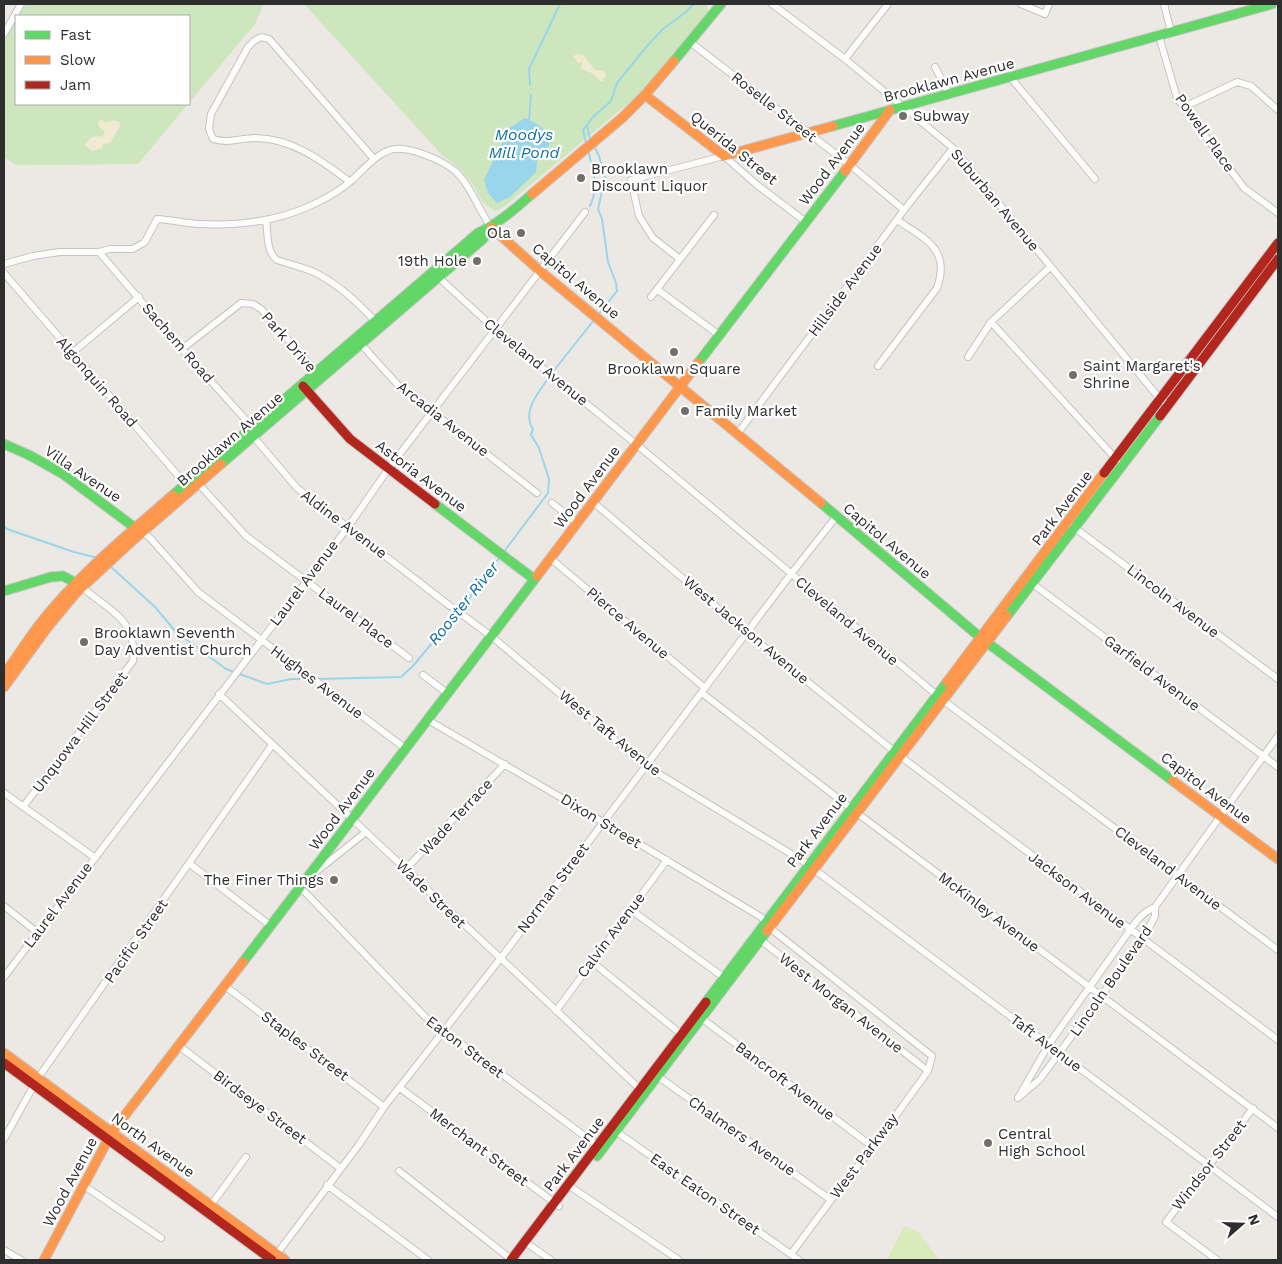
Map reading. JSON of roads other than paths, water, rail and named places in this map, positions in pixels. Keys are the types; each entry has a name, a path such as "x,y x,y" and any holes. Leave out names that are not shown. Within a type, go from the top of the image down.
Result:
{"main road":[{"name":"Brooklawn Avenue","path":"4,675 39,625 109,557 435,275 478,233 504,218 598,139 645,95 721,4"},
{"name":"Brooklawn Avenue","path":"724,156 1273,4"},
{"name":"Querida Street","path":"645,95 724,156"},
{"name":"Wood Avenue","path":"44,1260 110,1136 890,110"},
{"name":"Capitol Avenue","path":"491,227 540,271 738,433 985,640 1278,859"},
{"name":"Park Avenue","path":"513,1260 1071,526 1123,465 1150,420 1160,399 1256,281 1278,243"},
{"name":"Park Avenue","path":"1256,281 1278,259"},
{"name":"Park Avenue","path":"1071,526 1115,458 1150,420 1168,405 1240,302"},
{"name":"Astoria Avenue","path":"304,388 350,439 534,579"},
{"name":"Villa Avenue","path":"4,444 30,454 62,474 139,530"},
{"path":"4,592 51,577 63,576 79,585"},
{"name":"Brooklawn Avenue","path":"4,687 79,585"},
{"name":"Park Avenue","path":"655,1074 681,1034 699,1016"},
{"name":"North Avenue","path":"4,1053 36,1082"},
{"name":"North Avenue","path":"4,1063 36,1082 273,1259 285,1260"},
{"name":"North Avenue","path":"110,1136 211,1205 273,1259"}],"street":[{"path":"5,30 21,4"},
{"name":"Suburban Avenue","path":"772,4 845,59 953,148 1160,399 1168,405"},
{"path":"845,59 888,4"},
{"path":"1021,4 1045,14 1049,4"},
{"path":"1164,4 1171,32"},
{"path":"1273,4 1278,8"},
{"name":"Powell Place","path":"1159,36 1177,98 1244,188 1278,213"},
{"path":"350,182 320,160 280,141 255,138 223,142 213,139 209,129 211,114 248,47 254,41 261,37 269,39 374,159"},
{"name":"Roselle Street","path":"690,42 850,165 904,210"},
{"path":"936,67 949,94"},
{"path":"1011,78 1095,179"},
{"path":"1184,107 1236,82 1251,86 1278,110"},
{"name":"Hillside Avenue","path":"738,433 904,210 953,148"},
{"path":"4,264 33,256 60,252 99,252 110,249 133,249 144,242 157,218 199,224 266,220 313,205 332,195 350,182 374,159 390,149 412,151 449,165 467,186 491,227"},
{"name":"Brooklawn Avenue","path":"680,259 653,238 639,216 631,180 724,156"},
{"name":"Querida Street","path":"724,156 757,185 806,222"},
{"name":"Laurel Avenue","path":"4,977 305,580 348,527 389,468 585,212"},
{"path":"651,297 714,215"},
{"path":"266,220 270,251 273,257 313,272 330,281 354,300 379,324"},
{"path":"878,366 937,288 941,275 941,260 934,248 922,237 897,220"},
{"name":"Sachem Road","path":"99,252 253,432"},
{"path":"968,357 991,322 1050,267"},
{"name":"Algonquin Road","path":"4,273 188,487"},
{"name":"Cleveland Avenue","path":"435,275 496,330 636,444 940,698 1278,950"},
{"path":"658,290 719,336"},
{"path":"72,353 139,297"},
{"name":"Park Drive","path":"182,349 241,303 247,302 261,309 318,375"},
{"path":"991,322 1123,465"},
{"name":"Arcadia Avenue","path":"358,341 398,385 537,493"},
{"name":"Aldine Avenue","path":"253,432 296,488 450,606"},
{"name":"Laurel Place","path":"196,481 246,536 409,658"},
{"name":"West Jackson Avenue","path":"593,502 747,632 897,754"},
{"path":"552,503 577,523"},
{"name":"Norman Street","path":"273,1259 384,1107 500,959 836,517"},
{"name":"Lincoln Avenue","path":"1071,526 1278,679"},
{"name":"Hughes Avenue","path":"139,530 150,538 198,592 406,749"},
{"name":"Pierce Avenue","path":"550,558 704,690"},
{"name":"Garfield Avenue","path":"1030,581 1278,767"},
{"name":"Unquowa Hill Street","path":"23,808 133,661 134,643 123,620 79,585"},
{"name":"West Taft Avenue","path":"464,616 491,636 646,766 812,867"},
{"path":"423,675 447,693"},
{"name":"McKinley Avenue","path":"704,690 854,811 1278,1128"},
{"name":"Wade Street","path":"219,694 642,1092"},
{"name":"Dixon Street","path":"428,720 667,860 768,925"},
{"name":"Lincoln Boulevard","path":"1155,907 1155,916 1143,940 1040,1079 1018,1098 1048,1044 1140,916 1147,910 1155,907 1179,875 1278,736"},
{"name":"Pacific Street","path":"4,1139 36,1082 272,745"},
{"name":"Jackson Avenue","path":"897,754 1278,1040"},
{"name":"Wade Terrace","path":"406,870 506,764"},
{"path":"4,793 94,857"},
{"name":"Wood Avenue","path":"303,883 366,832"},
{"name":"Calvin Avenue","path":"556,1011 667,860"},
{"path":"190,864 271,926"},
{"name":"Taft Avenue","path":"812,867 1278,1216"},
{"name":"Eaton Street","path":"303,883 437,1029 451,1036 599,1148"},
{"path":"4,906 38,933"},
{"path":"631,910 727,979"},
{"name":"West Morgan Avenue","path":"768,925 932,1056"},
{"name":"West Morgan Avenue","path":"758,938 928,1071"},
{"path":"591,961 681,1034"},
{"name":"Staples Street","path":"225,986 384,1107"},
{"name":"Bancroft Avenue","path":"699,1016 873,1147"},
{"name":"Birdseye Street","path":"179,1046 340,1168"},
{"name":"West Parkway","path":"791,1254 873,1147 928,1071 932,1056"},
{"name":"Chalmers Avenue","path":"655,1074 831,1200"},
{"name":"Merchant Street","path":"400,1088 557,1204"},
{"name":"Windsor Street","path":"1217,1260 1166,1222 1253,1108"},
{"name":"East Eaton Street","path":"614,1129 800,1260"},
{"path":"211,1205 246,1157"},
{"path":"399,1171 513,1260"},
{"path":"83,1185 161,1238"},
{"path":"327,1185 428,1260"},
{"path":"570,1186 679,1260"},
{"path":"527,1244 551,1260"},
{"path":"4,1250 21,1260"}],"water":[{"name":"Moodys Mill Pond","path":"525,118 540,126 551,138 547,151 537,161 536,172 510,197 497,203 488,193 484,180 509,128"}],"waterway":[{"path":"530,85 529,69 560,4"},
{"name":"Rooster River","path":"586,143 583,130 593,117 611,101 617,83 663,29 694,4"},
{"path":"529,120 531,95"},
{"name":"Rooster River","path":"587,125 590,140"},
{"name":"Rooster River","path":"594,146 605,178 598,209 602,219 608,262 617,291 599,314"},
{"name":"Rooster River","path":"588,150 595,184 595,191 590,206"},
{"name":"Rooster River","path":"552,373 594,320"},
{"name":"Rooster River","path":"503,553 548,493 549,479 539,448 531,435 533,429 529,415 533,402 549,377"},
{"name":"Rooster River","path":"4,526 7,529 74,552 98,558"},
{"name":"Rooster River","path":"317,679 401,677 413,666 466,604 500,557"},
{"name":"Rooster River","path":"110,566 155,607 176,632 226,669 267,684 291,679 310,679"}],"place":[{"name":"Subway","path":"903,116"},
{"name":"Brooklawn Discount Liquor","path":"581,178"},
{"name":"Ola","path":"521,233"},
{"name":"19th Hole","path":"477,261"},
{"name":"Brooklawn Square","path":"674,352"},
{"name":"Saint Margaret's Shrine","path":"1073,375"},
{"name":"Family Market","path":"685,411"},
{"name":"Brooklawn Seventh Day Adventist Church","path":"84,642"},
{"name":"The Finer Things","path":"334,880"},
{"name":"Central High School","path":"988,1143"}]}
